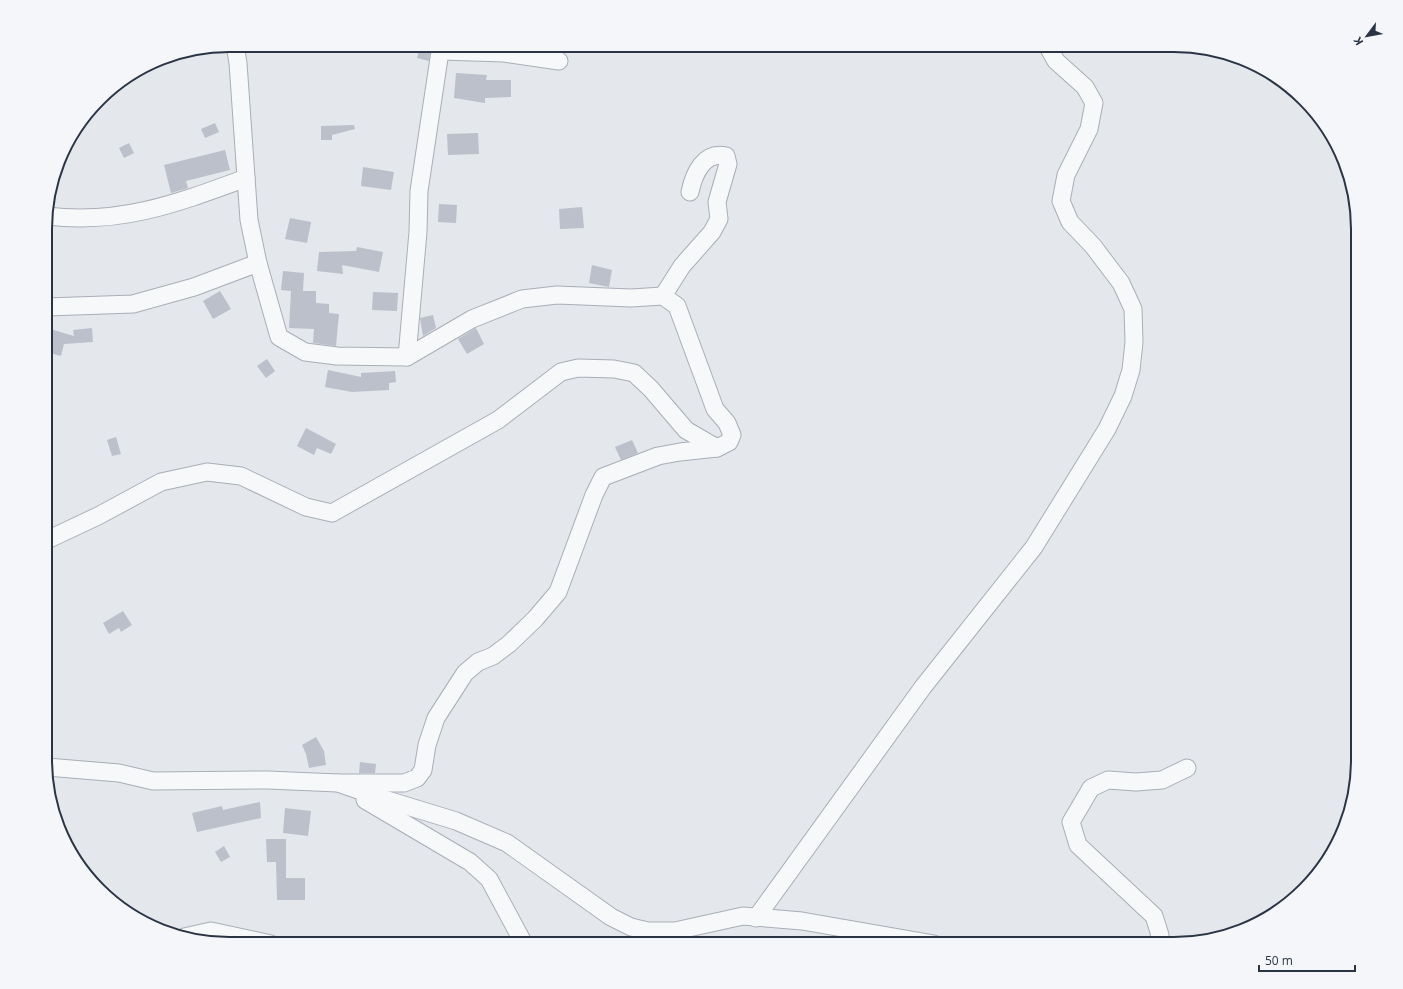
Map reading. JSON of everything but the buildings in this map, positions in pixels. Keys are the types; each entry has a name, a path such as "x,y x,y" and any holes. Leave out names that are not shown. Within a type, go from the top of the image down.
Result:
{"street":[{"path":"52,767 119,773 153,781 268,780 338,783 404,783 417,778 423,770 427,745 436,718 465,673 478,662 494,656 509,644 535,619 558,592 594,495 603,476 658,456 717,448 729,442 732,435 728,423 715,409 677,306 663,296 631,298 557,295 522,299 472,319 407,357 337,356 305,352 279,337 258,262 249,220 238,63 236,52"},
{"path":"407,357 418,232 419,191 440,52"},
{"path":"491,52 559,61"},
{"path":"756,918 923,687 1034,547 1107,429 1123,396 1131,370 1134,342 1134,309 1121,283 1093,246 1070,222 1061,201 1066,174 1089,129 1094,103 1085,87 1056,61 1051,52"},
{"path":"663,296 682,266 712,232 719,219 717,202 728,164 726,156 717,154 703,162 693,176 690,192"},
{"path":"52,217 64,218 113,217 175,204 246,178"},
{"path":"52,307 133,304 194,287 258,262"},
{"path":"52,537 98,516 161,482 207,472 241,476 306,507 332,513 498,420 561,372 578,368 614,369 634,373 651,389 686,430 717,448"},
{"path":"1159,937 1154,916 1078,845 1071,822 1091,788 1108,780 1136,782 1162,780 1186,768"},
{"path":"338,783 456,821 507,843 611,917 631,927 648,931 675,931 743,916 802,921 894,937"},
{"path":"338,783 475,866 490,879 520,937"},
{"path":"195,934 211,930 241,937"},
{"path":"853,930 859,937"}]}
